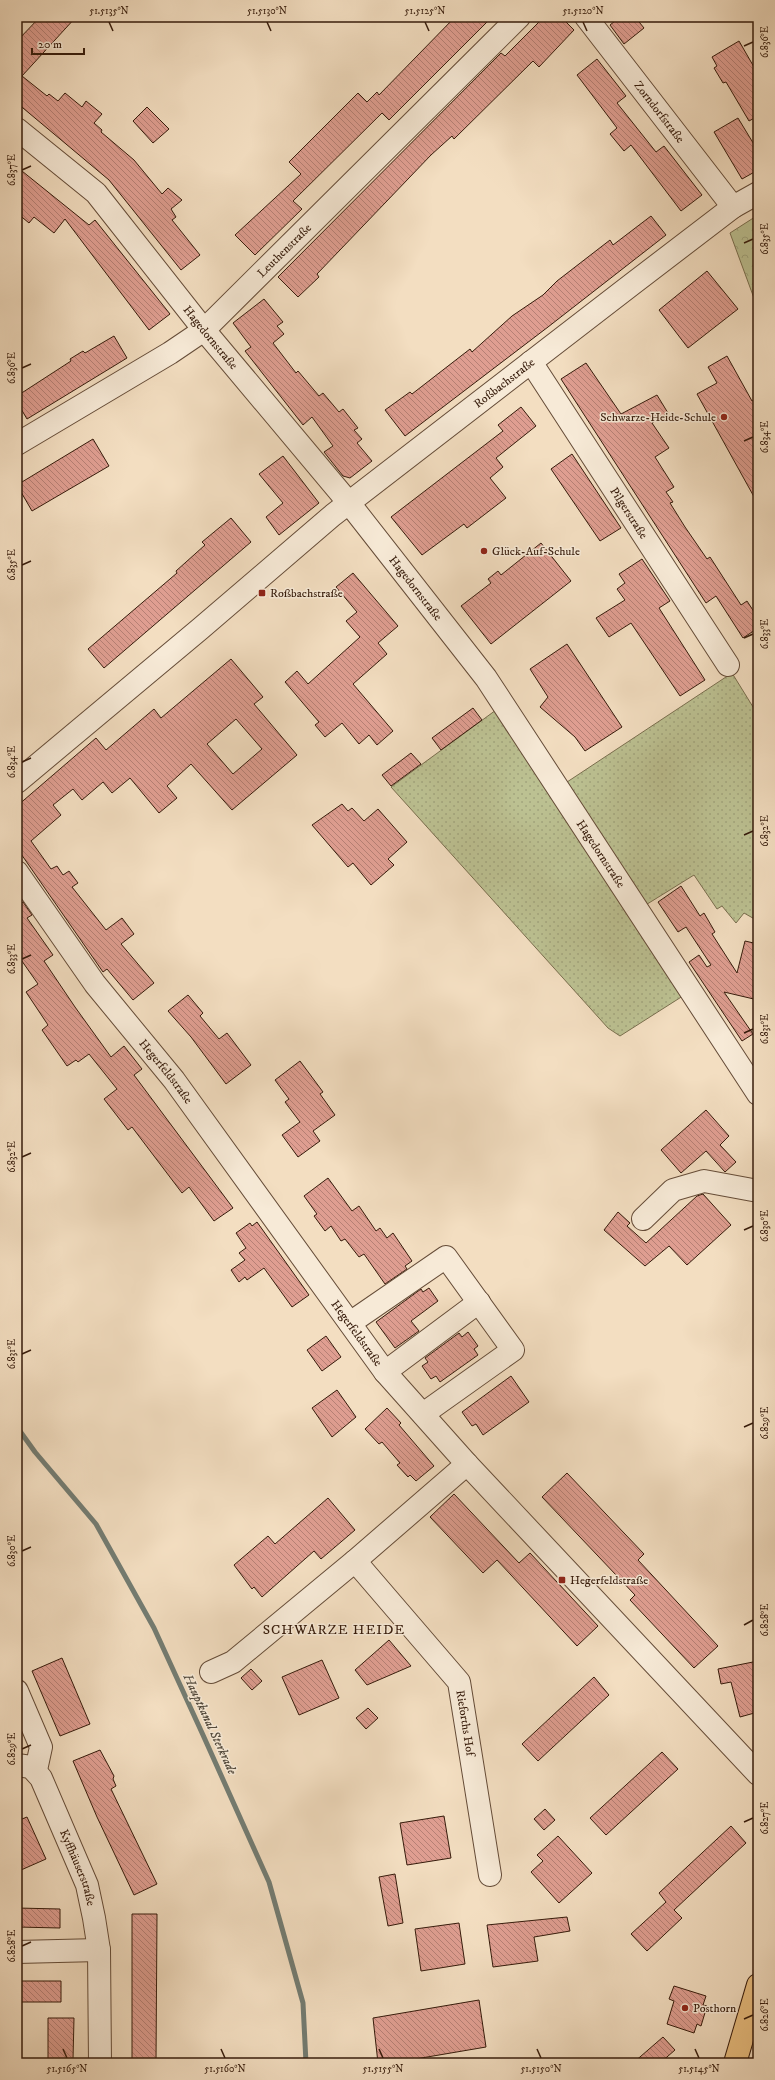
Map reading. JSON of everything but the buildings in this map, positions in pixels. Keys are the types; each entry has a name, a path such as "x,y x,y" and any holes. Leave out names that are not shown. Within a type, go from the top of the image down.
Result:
{"main road":[{"path":"735,2063 758,1985"}],"street":[{"name":"Leuthenstraße","path":"17,444 170,353 204,330 519,17"},
{"name":"Zorndorfstraße","path":"586,17 733,207"},
{"name":"Hagedornstraße","path":"17,129 96,193 204,330 349,503 486,678 575,817 758,1094"},
{"name":"Roßbachstraße","path":"17,782 349,503 733,207 758,193"},
{"name":"Pilgerstraße","path":"531,362 728,665"},
{"name":"Hegerfeldstraße","path":"17,872 95,984 174,1080 385,1372 467,1464 758,1774"},
{"path":"643,1219 673,1190 704,1181 758,1191"},
{"path":"350,1323 446,1257 512,1350 423,1414"},
{"path":"385,1372 478,1302"},
{"path":"211,1672 233,1662 355,1561 467,1464"},
{"name":"Rieforths Hof","path":"355,1561 459,1682 490,1875"},
{"path":"17,1691 41,1746 33,1774"},
{"name":"Kyffhäuserstraße","path":"33,1774 87,1885 99,1950 100,2063"},
{"path":"17,1952 99,1950"}],"green space":[{"path":"758,215 758,309 730,233"},
{"path":"732,673 758,715 758,921 744,913 736,923 722,906 717,909 694,875 644,906 561,786"},
{"path":"496,710 686,994 620,1036 608,1028 391,787"}],"waterway":[{"name":"Hauptkanal Sterkrade","path":"17,1427 35,1452 96,1524 154,1628 203,1735 269,1882 303,2003 306,2063"}],"place":[{"name":"Schwarze-Heide-Schule","path":"724,417"},
{"name":"Glück-Auf-Schule","path":"484,551"},
{"name":"Roßbachstraße","path":"262,593"},
{"name":"Hegerfeldstraße","path":"562,1580"},
{"name":"Posthorn","path":"685,2008"}],"district":[{"name":"SCHWARZE HEIDE","path":"334,1630"}]}
